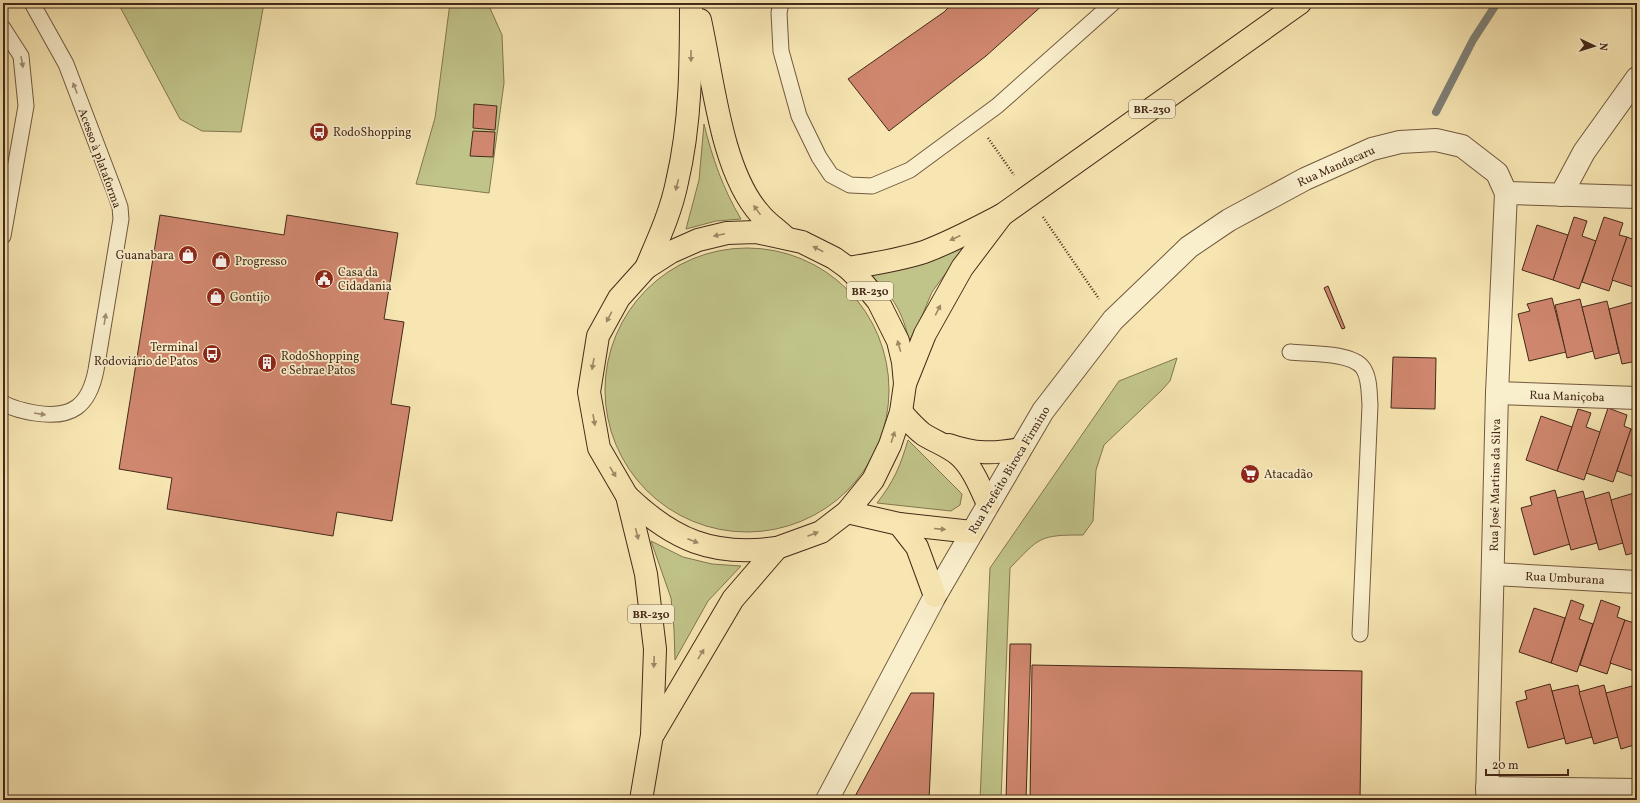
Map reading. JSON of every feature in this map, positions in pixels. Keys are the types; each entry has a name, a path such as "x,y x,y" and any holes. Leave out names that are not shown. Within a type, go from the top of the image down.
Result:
{"main road":[{"path":"646,268 668,214 677,183 685,140 691,79 691,3"},
{"path":"696,3 723,132 732,164 743,190 760,214 785,237"},
{"name":"BR-230","path":"848,268 896,259 923,252 971,231 1002,215 1300,3"},
{"name":"BR-230","path":"906,384 898,341 889,320 878,301 864,284 848,268 818,249 785,237 756,232 727,234 698,240 671,252 646,268 619,298 598,336 589,392 599,448 627,496 647,515 663,526 680,536 699,544 737,551 777,548 820,532 847,512 873,480 890,446 901,412 906,384 925,334 944,297 962,268 1002,215"},
{"path":"901,412 923,434 941,443 961,457 976,479 988,504"},
{"path":"941,443 974,453 1002,453 1020,449"},
{"name":"BR-230","path":"627,496 646,574 655,649 652,735 641,800"},
{"path":"847,512 899,524 972,532"},
{"path":"899,524 917,547 935,596"},
{"name":"BR-230","path":"652,735 733,599 777,548"}],"street":[{"path":"1561,195 1584,152 1637,78"},
{"name":"Rua Mandacaru","path":"1265,201 1336,164 1372,149 1400,142 1436,140 1462,146 1497,173"},
{"name":"Rua José Martins da Silva","path":"1487,794 1497,393 1506,193 1497,173"},
{"path":"1506,193 1637,197"},
{"name":"Rua Prefeito Biroca Firmino","path":"827,800 935,596 1043,411 1113,320 1189,247 1229,220 1265,201"},
{"name":"Rua Maniçoba","path":"1497,393 1637,398"},
{"name":"Rua Umburana","path":"1493,574 1637,582"},
{"path":"1487,794 1637,790"}],"lane":[{"name":"Acesso à plataforma","path":"3,403 13,409 52,416 64,414 77,408 86,397 93,386 121,219 120,206 66,64 32,3"},
{"path":"781,3 779,13 781,51 799,116 819,157 831,175 850,185 872,186 910,170 997,106 1113,3"},
{"path":"3,28 21,56 26,106 3,236"},
{"path":"1290,352 1342,356 1355,360 1364,369 1368,385 1370,405 1360,634"}],"path":[{"path":"976,121 1113,320"}],"green space":[{"path":"118,3 264,3 241,132 202,131 180,119"},
{"path":"450,3 485,3 489,6 502,35 504,83 489,193 416,184 435,118"},
{"path":"704,124 719,173 741,219 716,221 686,229 699,180"},
{"path":"967,244 932,292 910,344 904,323 896,306 886,291 871,275"},
{"path":"747,248 775,251 801,259 826,272 848,289 865,311 878,336 886,362 889,390 886,418 878,444 865,469 848,491 826,508 801,521 775,529 747,532 719,529 693,521 668,508 646,491 629,469 616,444 608,418 605,390 608,362 616,336 629,311 646,289 668,272 693,259 719,251"},
{"path":"1177,358 1170,381 1104,445 1096,470 1093,521 1083,535 1048,537 1041,540 1028,550 1010,568 1001,800 980,800 990,568 1119,381"},
{"path":"908,440 962,494 960,505 951,511 877,503 888,488 896,473"},
{"path":"651,541 683,557 712,564 741,566 708,601 675,660 671,598"}],"building":[{"path":"953,3 1045,3 986,56 889,131 848,79 944,12"},
{"path":"474,104 497,106 495,130 473,128"},
{"path":"473,131 495,132 493,157 470,156"},
{"name":"RodoShopping e Sebrae Patos","path":"160,215 284,235 287,215 398,233 384,319 404,322 391,404 410,407 392,521 337,512 333,536 167,509 172,478 119,469"},
{"path":"1574,217 1587,221 1582,236 1596,241 1579,289 1553,280"},
{"path":"1604,217 1623,223 1619,235 1627,237 1609,291 1582,282"},
{"path":"1537,225 1568,235 1553,280 1522,270"},
{"path":"1627,237 1637,241 1636,288 1612,280"},
{"path":"1328,286 1345,328 1342,329 1324,288"},
{"path":"1552,298 1566,352 1529,361 1518,314 1530,311 1527,304"},
{"path":"1580,299 1593,351 1567,358 1555,305"},
{"path":"1607,301 1619,353 1595,359 1582,307"},
{"path":"1634,302 1637,313 1637,361 1622,364 1609,309"},
{"path":"1393,357 1436,358 1435,409 1391,408"},
{"path":"1608,408 1627,415 1624,426 1631,429 1613,482 1586,473"},
{"path":"1578,409 1591,413 1586,427 1600,432 1584,480 1557,471"},
{"path":"1541,416 1572,427 1557,471 1526,460"},
{"path":"1631,429 1637,431 1637,478 1617,471"},
{"path":"1555,490 1570,544 1534,555 1521,508 1532,505 1530,497"},
{"path":"1583,491 1597,543 1571,550 1557,498"},
{"path":"1609,492 1623,543 1599,550 1585,499"},
{"path":"1637,492 1637,552 1626,555 1611,500"},
{"path":"1571,600 1584,605 1579,619 1593,624 1577,672 1551,663"},
{"path":"1601,600 1620,607 1617,617 1625,620 1607,674 1580,665"},
{"path":"1534,608 1565,618 1551,663 1519,652"},
{"path":"1625,620 1637,624 1637,663 1634,671 1610,663"},
{"path":"1010,644 1031,644 1026,800 1006,800"},
{"path":"1032,665 1362,671 1360,800 1030,800"},
{"path":"1550,684 1565,738 1528,748 1516,702 1527,699 1525,691"},
{"path":"1578,685 1592,737 1566,744 1552,691"},
{"path":"1604,685 1618,737 1594,744 1579,692"},
{"path":"1632,686 1637,705 1637,744 1621,749 1606,693"},
{"path":"911,693 934,693 929,800 853,800"}],"waterway":[{"path":"1436,112 1473,40 1497,3"}],"place":[{"name":"RodoShopping","path":"319,132"},
{"name":"Guanabara","path":"188,255"},
{"name":"Progresso","path":"221,261"},
{"name":"Casa da Cidadania","path":"324,279"},
{"name":"Gontijo","path":"216,297"},
{"name":"Terminal Rodoviário de Patos","path":"212,354"},
{"name":"RodoShopping e Sebrae Patos","path":"267,363"},
{"name":"Atacadão","path":"1250,474"}]}
